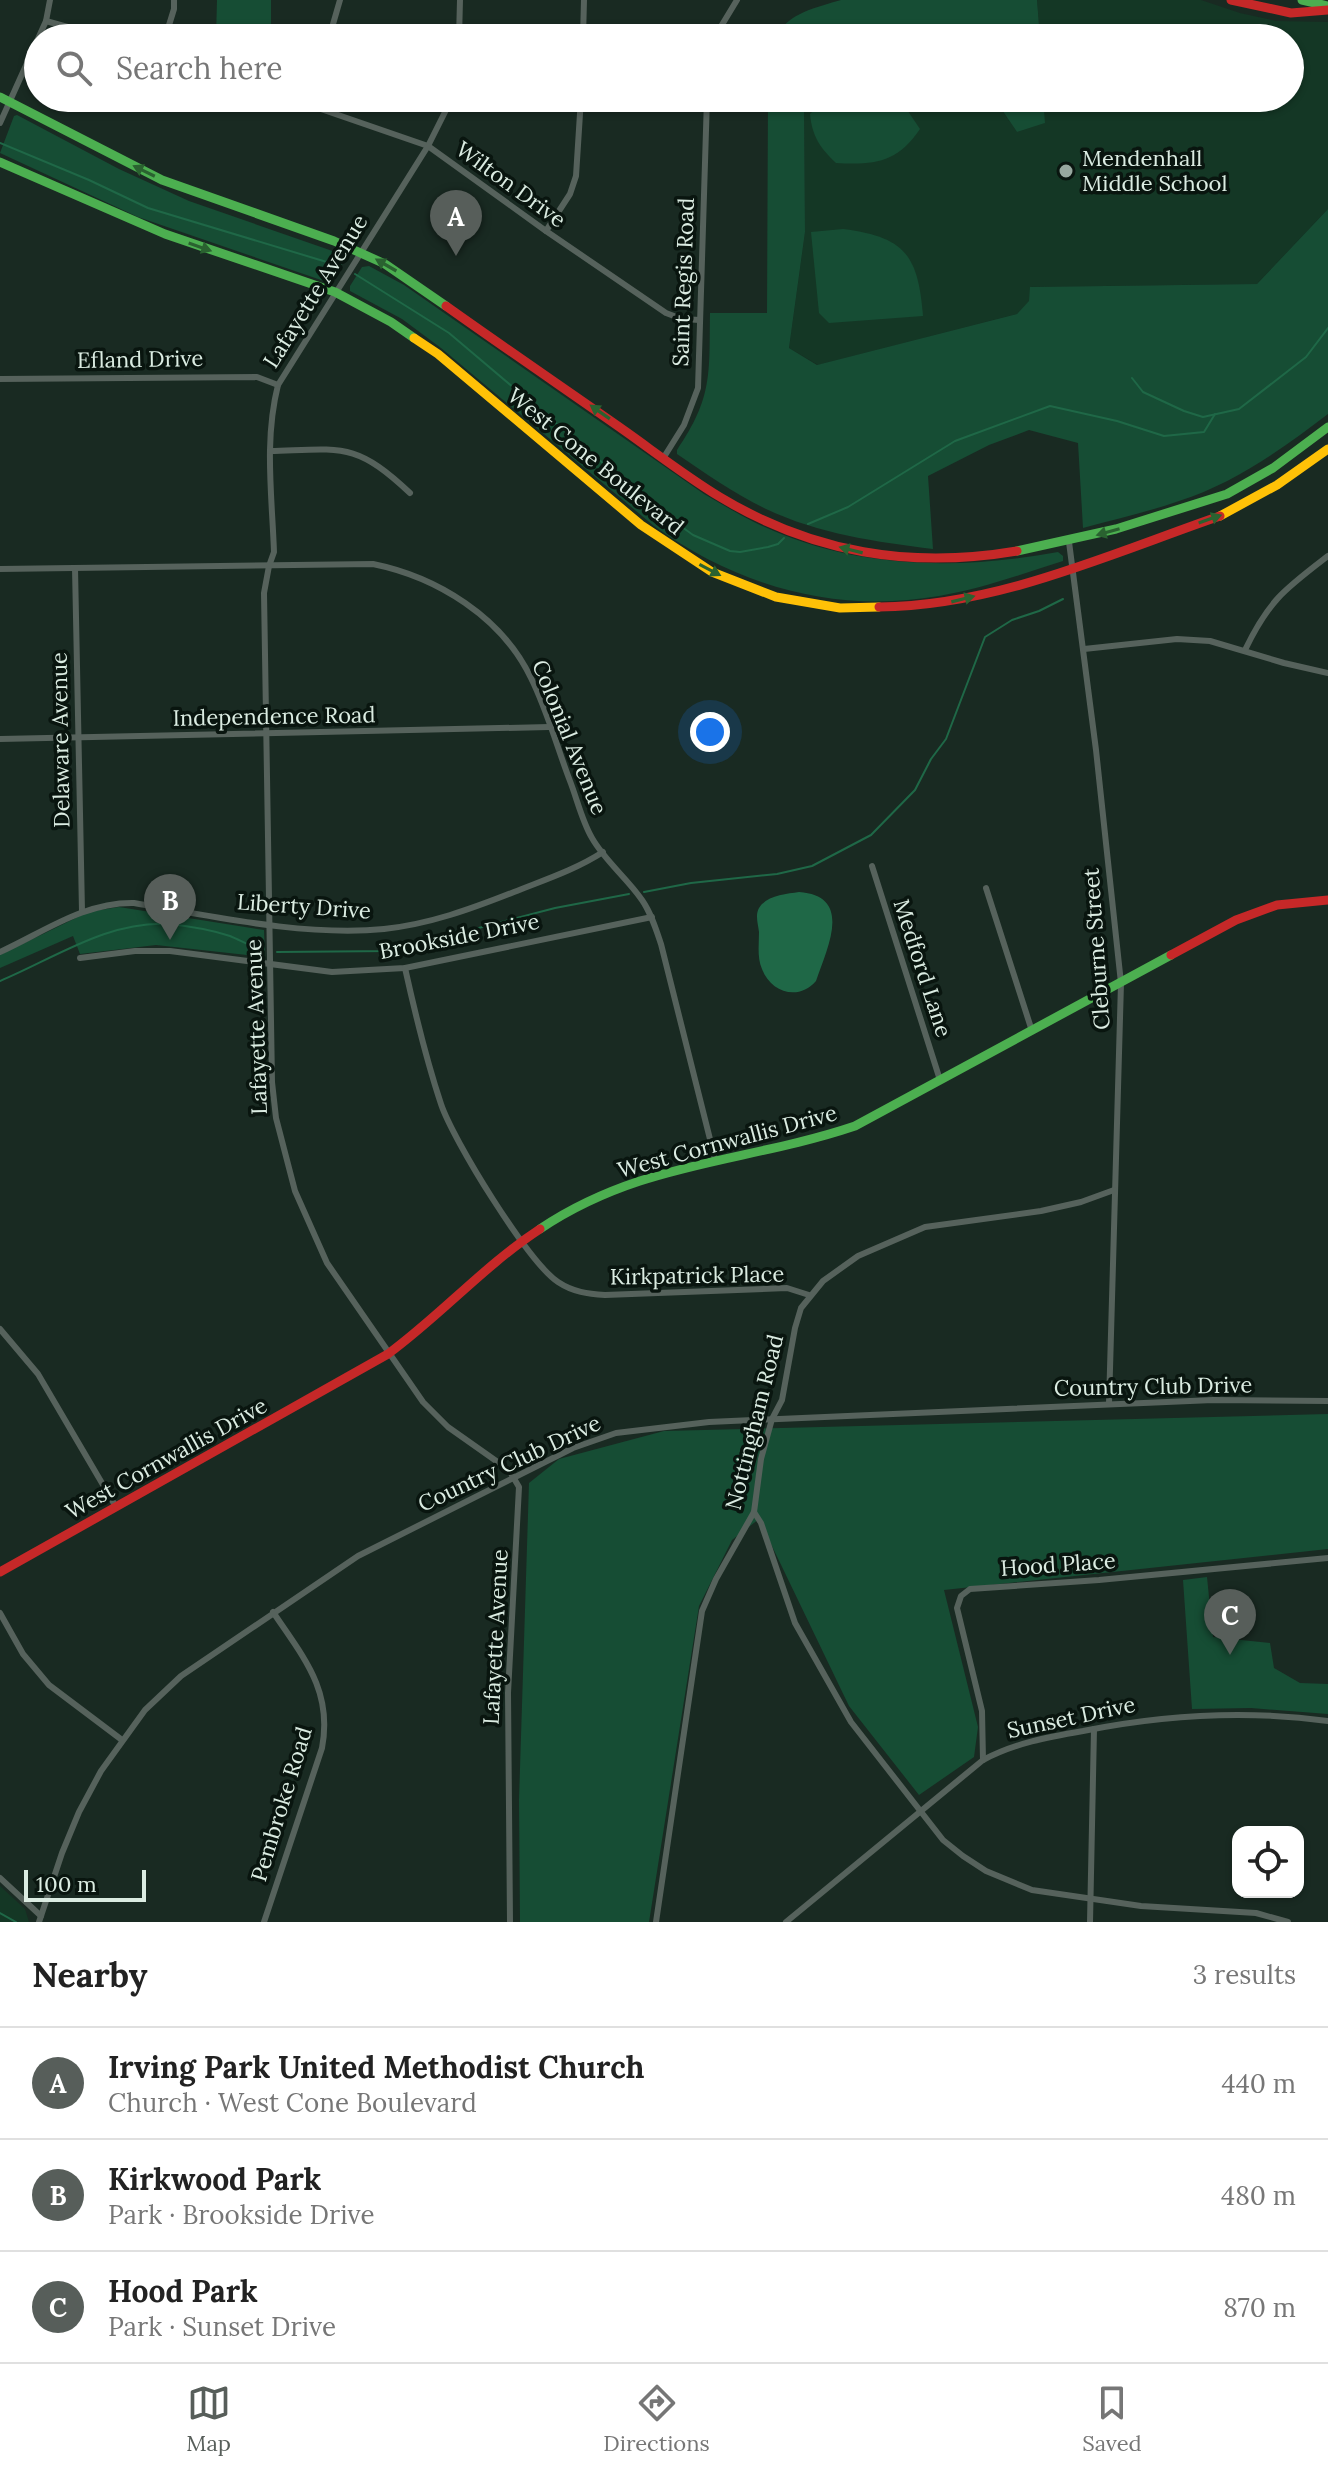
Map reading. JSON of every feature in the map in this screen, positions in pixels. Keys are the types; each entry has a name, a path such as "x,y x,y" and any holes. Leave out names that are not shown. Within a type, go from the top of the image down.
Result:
{"main road":[{"path":"1231,0 1313,14 1328,8"},
{"path":"1302,0 1328,8"},
{"name":"West Cone Boulevard","path":"5,99 24,109"},
{"name":"West Cone Boulevard","path":"30,112 162,180 361,252 385,264 717,495 756,517 817,541 862,553 974,557 1069,542 1173,512 1236,489 1262,475 1328,427"},
{"name":"West Cone Boulevard","path":"0,162 165,234 335,292 391,322 438,354 641,525 673,548 744,586 803,603 828,607 917,607 964,599 1223,515 1262,497 1328,449"},
{"name":"West Cornwallis Drive","path":"0,1572 388,1354 420,1330 522,1240 597,1196 644,1178 715,1159 842,1131 1247,915 1290,902 1328,900"}],"street":[{"path":"44,24 50,0"},
{"path":"169,24 174,0"},
{"path":"333,24 340,0"},
{"path":"459,24 460,0"},
{"path":"583,24 584,0"},
{"path":"722,24 737,0"},
{"path":"46,21 57,24"},
{"path":"0,123 5,99 24,63"},
{"name":"Wilton Drive","path":"337,112 428,146 666,313 682,319 700,320"},
{"name":"Lafayette Avenue","path":"445,112 428,146 278,385 269,433 274,552 264,593 272,1082 277,1119 294,1189 327,1263 423,1402 448,1427 509,1470 519,1487 508,1693 510,1922"},
{"path":"546,231 570,194 576,176 580,112"},
{"name":"Saint Regis Road","path":"664,457 692,408 698,388 707,112"},
{"name":"Efland Drive","path":"0,379 257,377 278,385"},
{"path":"270,451 341,449 363,456 410,493"},
{"name":"Cleburne Street","path":"1069,542 1121,983 1109,1404"},
{"path":"1245,650 1267,609 1284,590 1328,556"},
{"name":"Colonial Avenue","path":"0,569 373,564 396,569 457,597 484,618 512,647 531,676 592,838 642,899 652,917 715,1159"},
{"name":"Delaware Avenue","path":"75,568 82,911"},
{"path":"1084,649 1177,639 1210,641 1328,673"},
{"name":"Independence Road","path":"0,739 549,727"},
{"name":"Liberty Drive","path":"0,952 82,911 112,903 134,903 271,925 356,930 419,924 452,916 583,865 603,852"},
{"name":"Medford Lane","path":"872,866 940,1080"},
{"path":"986,888 1032,1031"},
{"name":"Brookside Drive","path":"80,958 135,951 170,951 332,972 405,968 652,917"},
{"name":"Kirkpatrick Place","path":"405,968 417,1023 442,1106 477,1174 522,1240 555,1280 586,1293 605,1295 787,1288 809,1295"},
{"name":"Nottingham Road","path":"656,1922 702,1611 716,1579 754,1512 761,1459 772,1419 782,1400 795,1328 809,1295 837,1269 858,1256 925,1227 1041,1211 1081,1202 1114,1190"},
{"path":"0,1329 38,1374 116,1507"},
{"name":"Country Club Drive","path":"40,1919 79,1812 122,1740 145,1710 181,1676 358,1556 573,1448 616,1433 680,1424 1213,1400 1328,1401"},
{"path":"754,1512 761,1523 786,1600 808,1649 867,1746 943,1840 986,1871 1032,1890 1141,1906 1256,1913 1288,1922"},
{"name":"Hood Place","path":"983,1760 982,1711 957,1608 961,1596 970,1589 1328,1558"},
{"name":"Pembroke Road","path":"264,1922 325,1730 320,1688 273,1612"},
{"path":"0,1613 23,1654 49,1685 122,1740"},
{"name":"Sunset Drive","path":"786,1922 983,1760 1002,1750 1146,1720 1214,1716 1328,1721"},
{"path":"1090,1922 1094,1729"},
{"path":"0,1878 40,1919"}],"shaded area":[{"path":"217,0 271,0 271,24 216,24"},
{"path":"841,0 1037,0 1039,24 785,24 813,9"},
{"name":"Mendenhall Middle School","path":"1037,0 1201,0 1276,21 1328,22 1328,209 1257,284 1031,287 1030,301 1017,314 818,365 789,348 805,232 804,112 1003,112 1017,132 1044,123 1044,112 1304,112 1304,24 1039,24"},
{"path":"768,112 804,112 805,232 789,348 817,365 1017,314 1029,301 1030,287 1257,284 1328,209 1328,414 1239,475 1200,494 1083,528 1078,443 1029,430 989,445 928,476 933,549 827,531 786,518 743,497 677,454 697,415 707,384 710,313 767,313"},
{"path":"908,112 920,129 903,149 884,160 836,163 818,141 810,114"},
{"path":"1003,112 1044,112 1045,123 1017,132"},
{"path":"17,115 119,169 189,201 344,255 344,261 332,280 324,281 138,217 0,153"},
{"path":"843,229 881,238 905,253 917,278 923,316 829,323 819,313 811,232"},
{"path":"369,266 404,285 704,494 788,537 825,549 902,562 980,562 1058,552 1063,556 1063,561 955,593 900,601 825,598 789,590 719,565 654,526 402,319 350,291 362,267"},
{"path":"799,892 816,896 826,903 832,926 816,981 802,991 786,992 772,984 762,969 757,917 759,908 767,900"},
{"path":"119,907 264,930 265,957 156,945 80,954 73,936 0,968 0,955 88,912"},
{"path":"1328,1414 1328,1549 944,1590 978,1727 974,1757 919,1795 849,1706 759,1519 732,1540 699,1606 649,1922 520,1922 519,1800 529,1483 559,1459 664,1431"},
{"path":"1207,1577 1213,1637 1270,1643 1274,1668 1300,1683 1328,1684 1328,1714 1251,1708 1192,1709 1183,1580"},
{"path":"0,1886 25,1909 29,1922 0,1922"}],"waterway":[{"path":"0,143 148,208 340,266"},
{"path":"355,274 449,333 656,508 693,535 730,551 740,552 778,544 784,538"},
{"path":"1132,378 1143,392 1203,417 1239,409 1306,357 1328,328"},
{"path":"808,524 848,507 955,441 1050,406 1117,421 1164,436 1204,432 1215,414"},
{"path":"644,892 691,883 777,874 812,866 871,835 915,790 931,759 946,739 985,637 1012,620 1063,599"},
{"path":"277,952 391,951 555,908 629,894"},
{"path":"0,981 103,934 147,924 208,930 264,950"},
{"path":"0,1913 16,1922"}],"traffic: fast":[{"path":"1302,0 1328,6"},
{"path":"0,97 24,109"},
{"path":"29,112 162,180 334,241 385,264 446,306"},
{"path":"0,162 165,234 335,292 414,338"},
{"path":"1017,551 1116,529 1227,494 1273,468 1328,427"},
{"path":"540,1229 616,1189 655,1176 855,1126 1171,955"}],"traffic: slow":[{"path":"414,338 438,354 641,525 712,572 776,597 840,608 879,607"},
{"path":"1220,516 1277,485 1328,449"}],"traffic: jam":[{"path":"1231,0 1291,13 1328,10"},
{"path":"446,306 720,497 791,532 863,552 901,557 939,558 1017,551"},
{"path":"879,607 967,598 1010,588 1220,516"},
{"path":"1171,955 1236,920 1277,905 1328,900"},
{"path":"0,1572 388,1354 500,1258 540,1229"}],"place":[{"name":"Mendenhall Middle School","path":"1066,171"},
{"name":"Irving Park United Methodist Church","path":"456,256"},
{"name":"Kirkwood Park","path":"170,940"},
{"name":"Hood Park","path":"1230,1655"}]}
